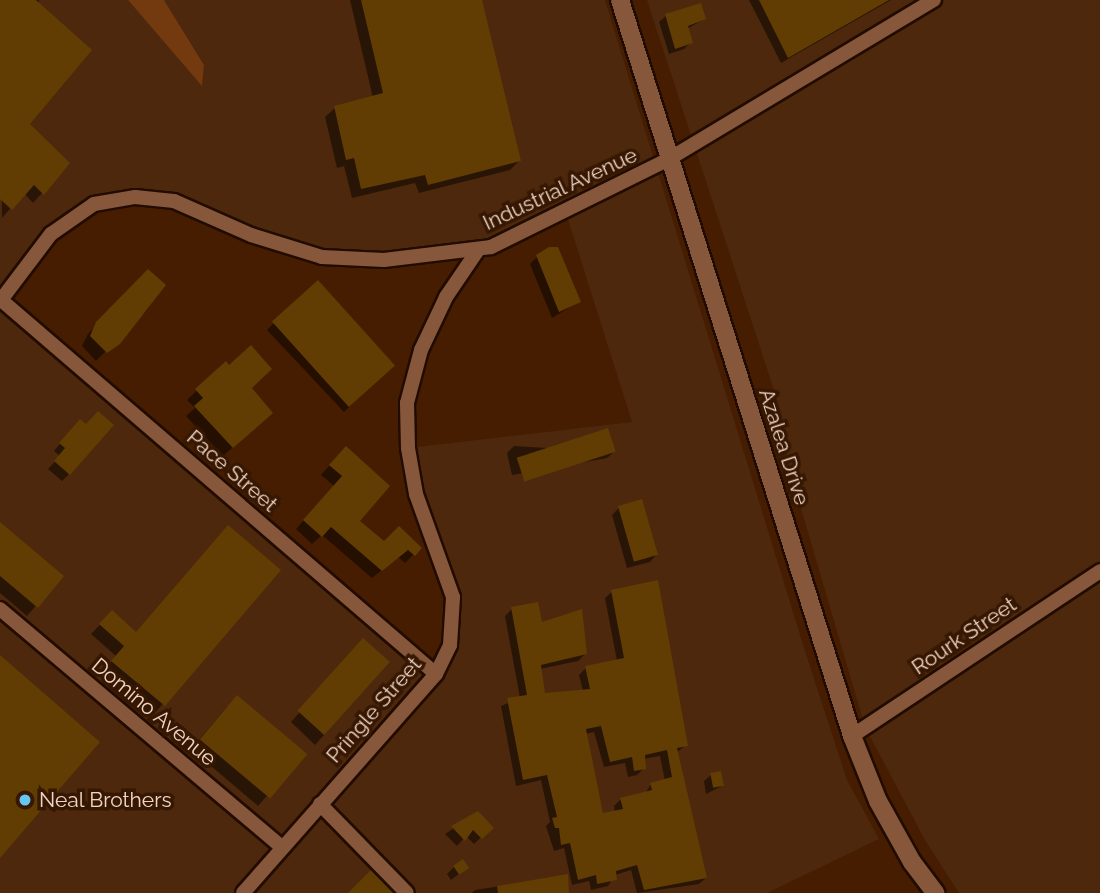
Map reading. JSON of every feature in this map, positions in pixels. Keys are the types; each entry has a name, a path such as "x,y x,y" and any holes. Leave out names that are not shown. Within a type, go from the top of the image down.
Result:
{"street":[{"name":"Azalea Drive","path":"620,0 852,736 878,801 912,862 935,893"},
{"name":"Industrial Avenue","path":"1,299 51,234 94,204 135,197 174,201 251,235 321,257 384,260 478,250 604,194 669,159 934,0"},
{"name":"Pringle Street","path":"243,893 436,674 450,645 453,597 416,494 408,448 407,403 421,350 446,297 478,250"},
{"name":"Pace Street","path":"1,299 436,674"},
{"name":"Rourk Street","path":"852,736 1100,571"},
{"name":"Domino Avenue","path":"0,609 282,848"},
{"path":"320,804 407,893"}],"shaded area":[{"path":"0,0 128,0 202,85 204,65 164,0 605,0 847,780 879,839 767,893 0,893","holes":["174,201 322,257 491,247 566,213 632,422 408,448 453,620 436,674 1,300 51,234 94,204"]},
{"path":"128,0 164,0 204,65 202,86"},
{"path":"647,0 1100,0 1100,893 959,893 925,840 865,727 791,474 774,390"}],"building":[{"path":"0,0 36,0 92,50 30,124 70,163 44,195 34,185 12,210 0,199"},
{"path":"361,0 482,0 521,161 428,185 425,175 361,189 354,158 346,160 334,106 383,93"},
{"path":"759,0 889,0 788,58"},
{"path":"701,3 706,19 688,26 693,43 675,49 665,14"},
{"path":"549,247 558,247 581,302 559,312 536,255"},
{"path":"148,269 166,285 120,344 107,353 90,336 96,322"},
{"path":"318,280 395,365 349,407 272,321"},
{"path":"251,345 272,369 252,388 273,413 233,448 194,406 203,398 195,389 226,361 229,365"},
{"path":"98,411 114,425 70,475 54,461 65,448 59,443 80,419 86,424"},
{"path":"608,428 616,452 524,481 517,458"},
{"path":"346,446 390,486 360,521 384,541 399,526 422,548 415,556 408,550 382,571 331,527 322,537 303,520 342,476 329,465"},
{"path":"642,499 658,555 634,562 618,506"},
{"path":"0,522 64,576 38,608 0,576"},
{"path":"228,525 281,570 165,706 111,661 124,646 99,624 112,610 136,632"},
{"path":"658,580 688,746 677,748 707,878 644,890 637,865 616,871 617,880 597,884 596,875 578,880 570,843 561,845 559,828 555,828 552,818 557,817 547,775 523,780 507,698 527,695 511,607 538,602 542,622 582,609 587,654 541,665 545,693 590,689 585,666 624,658 611,590","holes":["601,726 610,762 632,757 634,771 646,769 645,755 667,750 672,777 650,783 652,790 620,798 623,809 603,813 586,729"]},
{"path":"363,638 390,662 324,735 297,711"},
{"name":"Neal Brothers","path":"0,655 100,742 0,858"},
{"path":"237,695 307,754 270,799 200,739"},
{"path":"721,771 724,786 713,788 710,773"},
{"path":"478,811 494,828 482,839 473,830 465,841 451,826"},
{"path":"463,859 469,868 459,875 453,866"},
{"path":"371,870 394,893 348,893"},
{"path":"568,874 569,893 498,893 497,886"}],"place":[{"name":"Neal Brothers","path":"25,800"}]}
